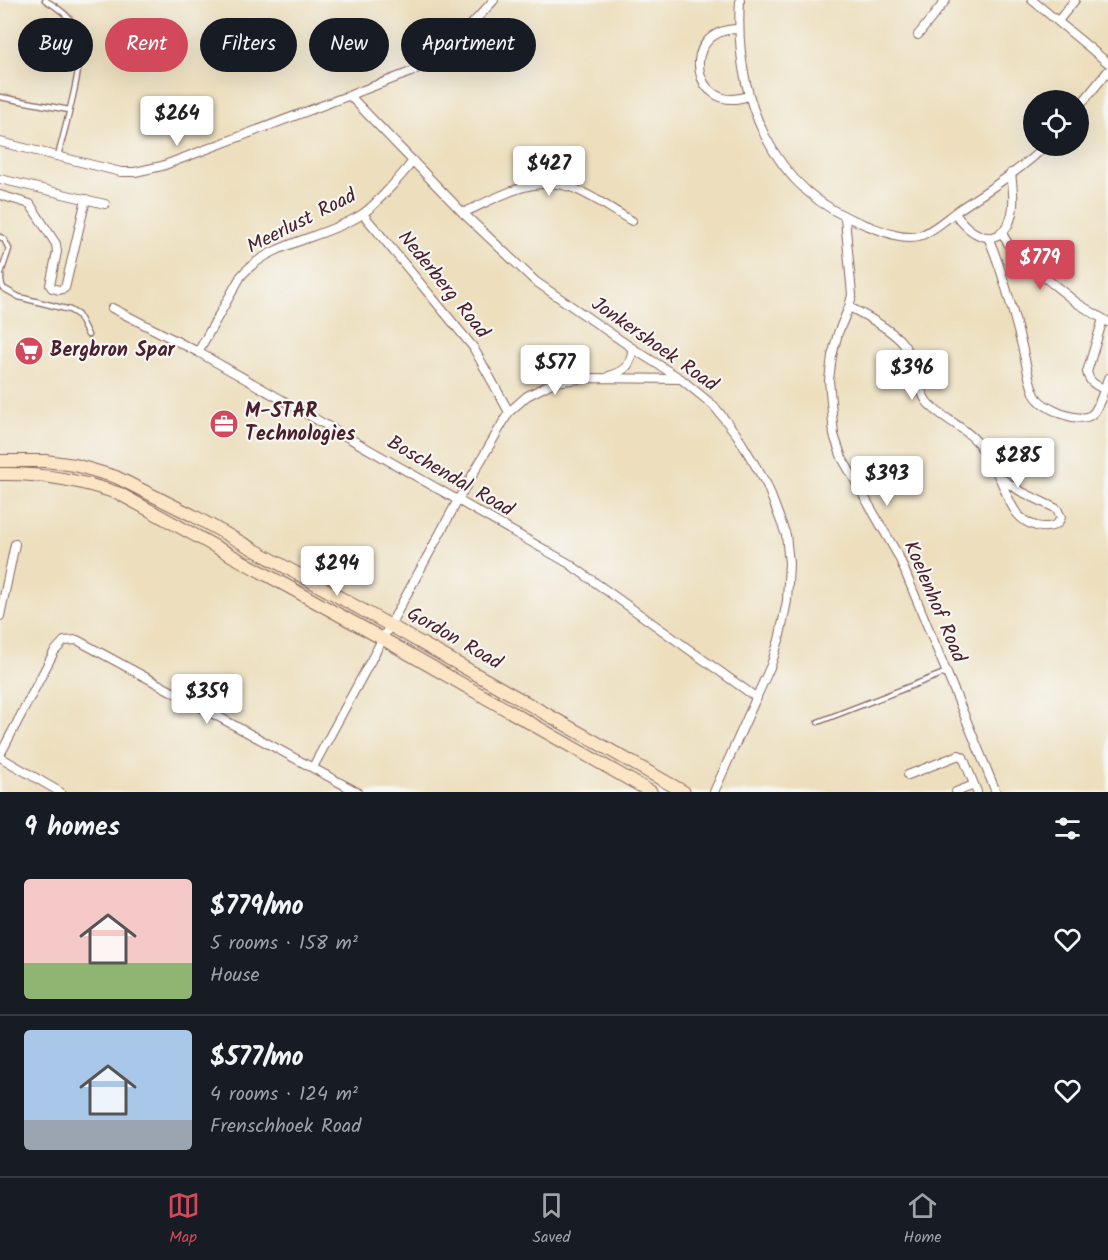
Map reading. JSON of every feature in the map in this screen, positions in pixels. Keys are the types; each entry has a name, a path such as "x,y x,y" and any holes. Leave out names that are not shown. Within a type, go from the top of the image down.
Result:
{"street":[{"path":"0,143 122,172 135,172 178,161 411,72 446,52 494,0"},
{"path":"740,0 738,28 748,96 762,129 785,170 803,189 845,218 899,235 911,237 921,235 1032,156"},
{"path":"918,35 946,0"},
{"path":"1032,0 1108,63"},
{"path":"1058,21 1075,0"},
{"path":"738,28 722,30 706,40 700,51 699,69 701,77 713,94 722,99 731,100 748,96"},
{"path":"1089,94 1108,71"},
{"name":"Jonkershoek Road","path":"350,96 463,213 535,281 681,379 714,406 737,435 767,485 786,535 789,563 787,601 779,640 757,698 714,792"},
{"name":"Meerlust Road","path":"198,352 249,266 279,249 339,227 363,214 413,161"},
{"path":"955,213 966,228 981,236 988,237 1001,232 1007,226 1012,206 1011,173"},
{"path":"0,179 105,204"},
{"path":"463,213 532,185 559,184 571,187 632,221"},
{"path":"0,195 25,201 34,208 56,244 57,252 50,285 60,290 66,284 86,199"},
{"name":"Nederberg Road","path":"363,214 473,347 509,412"},
{"name":"Koelenhof Road","path":"845,218 852,295 831,356 829,380 834,435 842,458 899,557 996,792"},
{"path":"1001,232 1014,253 1077,303 1106,320 1087,372 1095,385 1104,389"},
{"path":"988,237 1000,265 1036,398 1055,411 1068,416 1084,418 1092,415 1108,378"},
{"path":"849,307 900,339 906,348 921,390 928,402 972,436 999,477 1011,506 1018,516 1044,527 1058,523 1060,517 1057,509 1020,491 999,477"},
{"name":"Boschendal Road","path":"112,308 198,352 568,563 757,698"},
{"path":"600,378 624,370 631,360 632,348"},
{"path":"313,767 509,412 527,396 554,381 600,378 681,379"},
{"name":"Gordon Road","path":"0,461 45,461 93,469 116,477 192,516 391,626 684,792"},
{"path":"88,483 93,469"},
{"name":"Gordon Road","path":"0,474 23,473 55,476 88,483 120,494 383,639 651,792"},
{"path":"0,616 15,544"},
{"path":"60,792 0,756 54,652 64,641 77,639 357,792"},
{"path":"908,775 959,755 963,757 976,788 956,792"}],"lane":[{"path":"45,0 67,17 78,32 80,63 58,157"},
{"path":"0,97 69,110"},
{"path":"0,237 4,239 9,249 1,273 3,288 19,297 70,310 78,315 88,335"},
{"path":"818,722 947,672"}],"place":[{"name":"Bergbron Spar","path":"29,351"},
{"name":"M-STAR Technologies","path":"224,424"}]}
